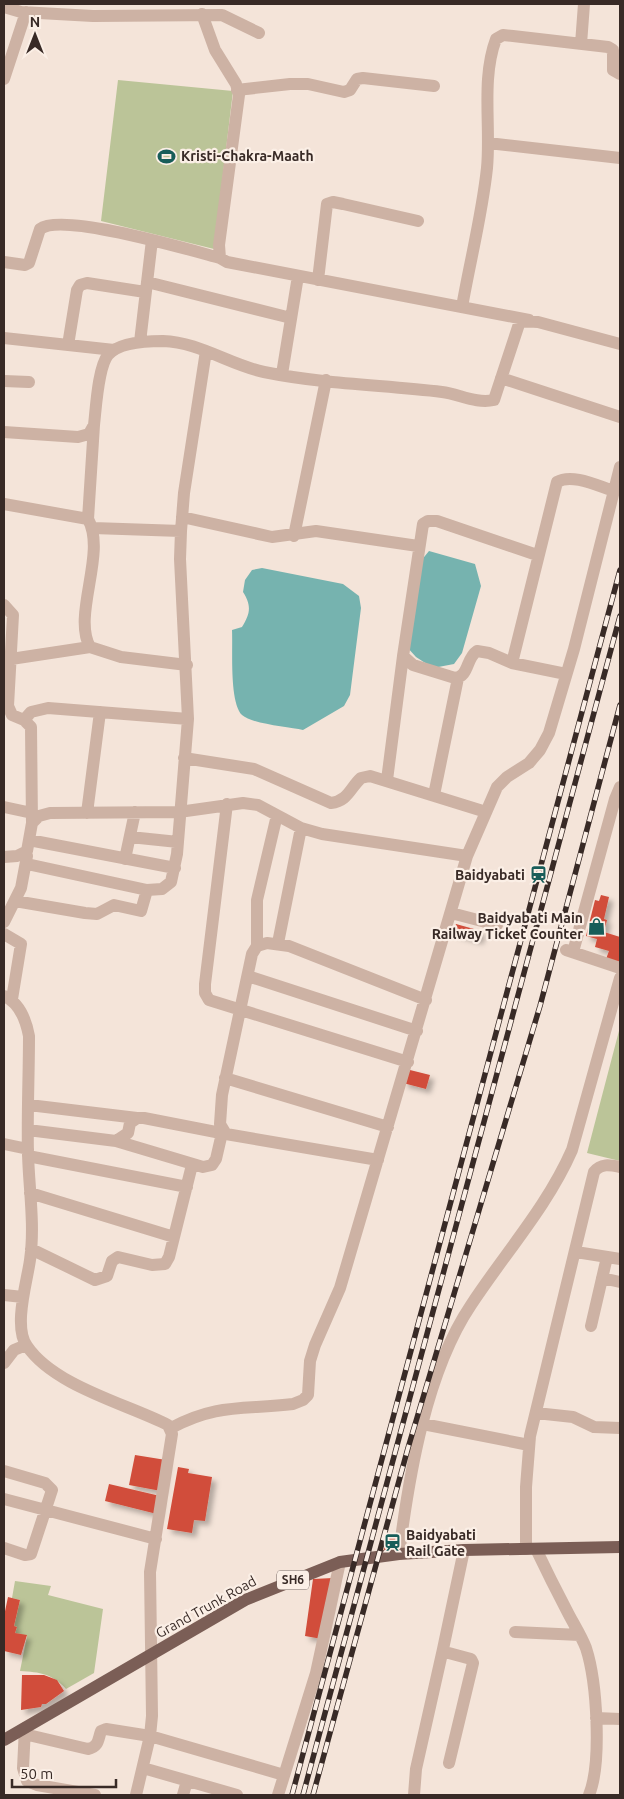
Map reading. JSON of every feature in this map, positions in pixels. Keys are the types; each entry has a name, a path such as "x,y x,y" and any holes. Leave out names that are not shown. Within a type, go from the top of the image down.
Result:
{"main road":[{"name":"Grand Trunk Road","path":"4,1740 25,1731 151,1654 246,1600 340,1562 399,1554 464,1550 620,1547"}],"street":[{"path":"581,44 584,4"},
{"path":"4,8 26,12 93,16 193,11 222,14 259,33"},
{"path":"193,11 237,90 238,108 219,245 220,258"},
{"path":"4,79 26,12"},
{"path":"462,307 484,186 488,143 489,79 496,39 503,35 608,47 613,50 613,70 620,74"},
{"path":"237,90 290,84 308,84 344,92 350,90 357,79 363,78 434,86"},
{"path":"488,143 620,158"},
{"path":"318,280 327,204 332,202 343,204 418,221"},
{"path":"4,262 25,265 29,263 40,229 46,224 82,227 152,240 220,258 227,262 529,320 620,344"},
{"path":"140,342 152,240"},
{"path":"282,374 298,276"},
{"path":"68,345 77,290 80,285 88,283 146,287 291,318"},
{"path":"4,338 114,350 140,342 164,341 206,351 251,369 369,387 451,393 479,402 487,402 494,400 516,328 520,321 529,320"},
{"path":"90,647 85,630 94,425 103,366 107,356 114,350"},
{"path":"28,852 146,890 162,888 171,882 175,868 178,842 188,719 181,532 184,493 206,351"},
{"path":"500,378 620,417"},
{"path":"294,536 326,380"},
{"path":"4,381 29,382"},
{"path":"4,432 78,437 89,434 94,425"},
{"path":"171,1428 190,1418 211,1411 293,1404 303,1400 308,1395 310,1361 340,1288 417,1032 467,856 496,787 507,777 529,763 540,750 549,734 620,467"},
{"path":"512,663 537,555 557,482 562,478 570,478 614,491"},
{"path":"4,504 90,523 181,532"},
{"path":"182,517 272,537 294,536 316,531 418,546"},
{"path":"387,780 418,546 423,524 428,521 437,521 537,555"},
{"path":"4,605 13,615 8,716 24,720 31,727 32,818 25,877 4,922"},
{"path":"11,659 90,647 121,657 187,665"},
{"path":"434,795 458,678 465,672 472,654 477,651 512,663 566,674"},
{"path":"404,656 414,665 458,678"},
{"path":"24,720 31,712 38,709 188,719"},
{"path":"88,813 100,712"},
{"path":"184,758 254,768 332,803 340,802 347,797 361,778 370,776 486,812"},
{"path":"620,787 614,825 569,951 620,968"},
{"path":"4,807 32,818 50,813 180,812 227,804 258,805 301,828 322,834 467,856"},
{"path":"227,804 205,993 208,1000 408,1062"},
{"path":"125,859 135,812"},
{"path":"28,1130 116,1141 192,1165 203,1167 212,1165 216,1159 224,1133 220,1124 225,1078 252,954 257,946 257,900 277,815"},
{"path":"278,943 301,828"},
{"path":"130,837 178,842"},
{"path":"4,857 17,856 28,852 125,859 175,868"},
{"path":"15,901 97,914 114,905 136,911 141,910 144,906 146,890"},
{"path":"451,913 496,925"},
{"path":"4,934 22,944 8,998 26,1022 29,1036 28,1152 31,1249 23,1297 22,1326 26,1345 38,1358 74,1383 153,1417 171,1428 172,1434 149,1594 152,1697 150,1736 136,1795"},
{"path":"257,946 278,943 426,1000"},
{"path":"248,976 417,1032"},
{"path":"399,1554 411,1473 436,1381 460,1324 548,1196 572,1150 620,978"},
{"path":"225,1078 388,1127"},
{"path":"29,1105 137,1118 378,1160"},
{"path":"116,1141 128,1133 130,1123 137,1118"},
{"path":"4,1144 28,1152 187,1186"},
{"path":"31,1249 95,1280 101,1280 107,1276 112,1261 118,1257 152,1265 165,1264 174,1237 192,1165"},
{"path":"594,1792 596,1718 590,1665 580,1634 531,1549 526,1487 529,1445 594,1172 605,1165 620,1167"},
{"path":"30,1193 174,1237"},
{"path":"576,1252 620,1259"},
{"path":"591,1326 607,1257"},
{"path":"602,1278 620,1282"},
{"path":"4,1295 23,1297"},
{"path":"4,1363 7,1356 14,1350 26,1345"},
{"path":"536,1413 573,1416 594,1427 620,1428"},
{"path":"424,1424 529,1445"},
{"path":"4,1471 50,1486 52,1496 31,1554 25,1555 4,1548"},
{"path":"4,1499 156,1539"},
{"path":"414,1795 416,1770 464,1550"},
{"path":"278,1795 316,1673 340,1562"},
{"path":"514,1632 580,1634"},
{"path":"443,1648 445,1652 471,1659 473,1662 448,1763"},
{"path":"596,1718 620,1718"},
{"path":"95,1795 36,1785 27,1781 22,1768 25,1731 88,1749 93,1748 98,1743 101,1731 106,1729 150,1736 284,1775"},
{"path":"143,1768 232,1795"},
{"path":"183,1795 187,1781"}],"green space":[{"name":"Kristi-Chakra-Maath","path":"118,80 233,91 214,249 101,221"},
{"path":"620,1027 620,1161 587,1153"},
{"path":"15,1581 51,1586 48,1595 103,1609 94,1673 66,1689 56,1680 46,1675 20,1671 27,1636 15,1633 17,1627 14,1626 20,1600 12,1598"}],"water":[{"path":"429,551 475,564 481,586 462,653 454,664 433,668 416,657 407,647 420,562"},
{"path":"262,568 343,584 359,596 361,608 350,695 344,706 303,730 262,723 247,718 242,715 235,699 232,674 232,630 242,627 247,618 249,606 243,592 245,580 252,570"}],"building":[{"name":"Baidyabati Main Railway Ticket Counter","path":"601,895 609,897 604,919 607,920 604,932 620,937 620,962 606,959 609,951 595,947 597,939 586,936 595,900 599,901"},
{"path":"456,924 481,931 479,940 453,933"},
{"path":"406,1069 430,1075 426,1089 403,1083"},
{"path":"135,1455 166,1460 161,1491 129,1485"},
{"path":"178,1467 189,1469 188,1473 212,1477 205,1521 194,1520 192,1533 167,1529"},
{"path":"109,1484 160,1496 157,1514 105,1501"},
{"name":"Baidyabati Rail Gate","path":"387,1534 399,1536 397,1550 383,1553"},
{"path":"333,1578 322,1639 305,1636 313,1579"},
{"path":"8,1597 20,1600 14,1626 17,1627 15,1633 27,1635 21,1655 4,1651 4,1616"},
{"path":"22,1675 44,1675 57,1680 64,1691 46,1704 42,1704 41,1707 21,1710"}],"railway":[{"path":"292,1795 620,570"},
{"path":"303,1795 620,616"},
{"path":"313,1795 408,1448 540,1006 620,705"}],"place":[{"name":"Kristi-Chakra-Maath","path":"167,156"},
{"name":"Baidyabati","path":"539,875"},
{"name":"Baidyabati Main Railway Ticket Counter","path":"597,926"},
{"name":"Baidyabati Rail Gate","path":"392,1543"}]}
